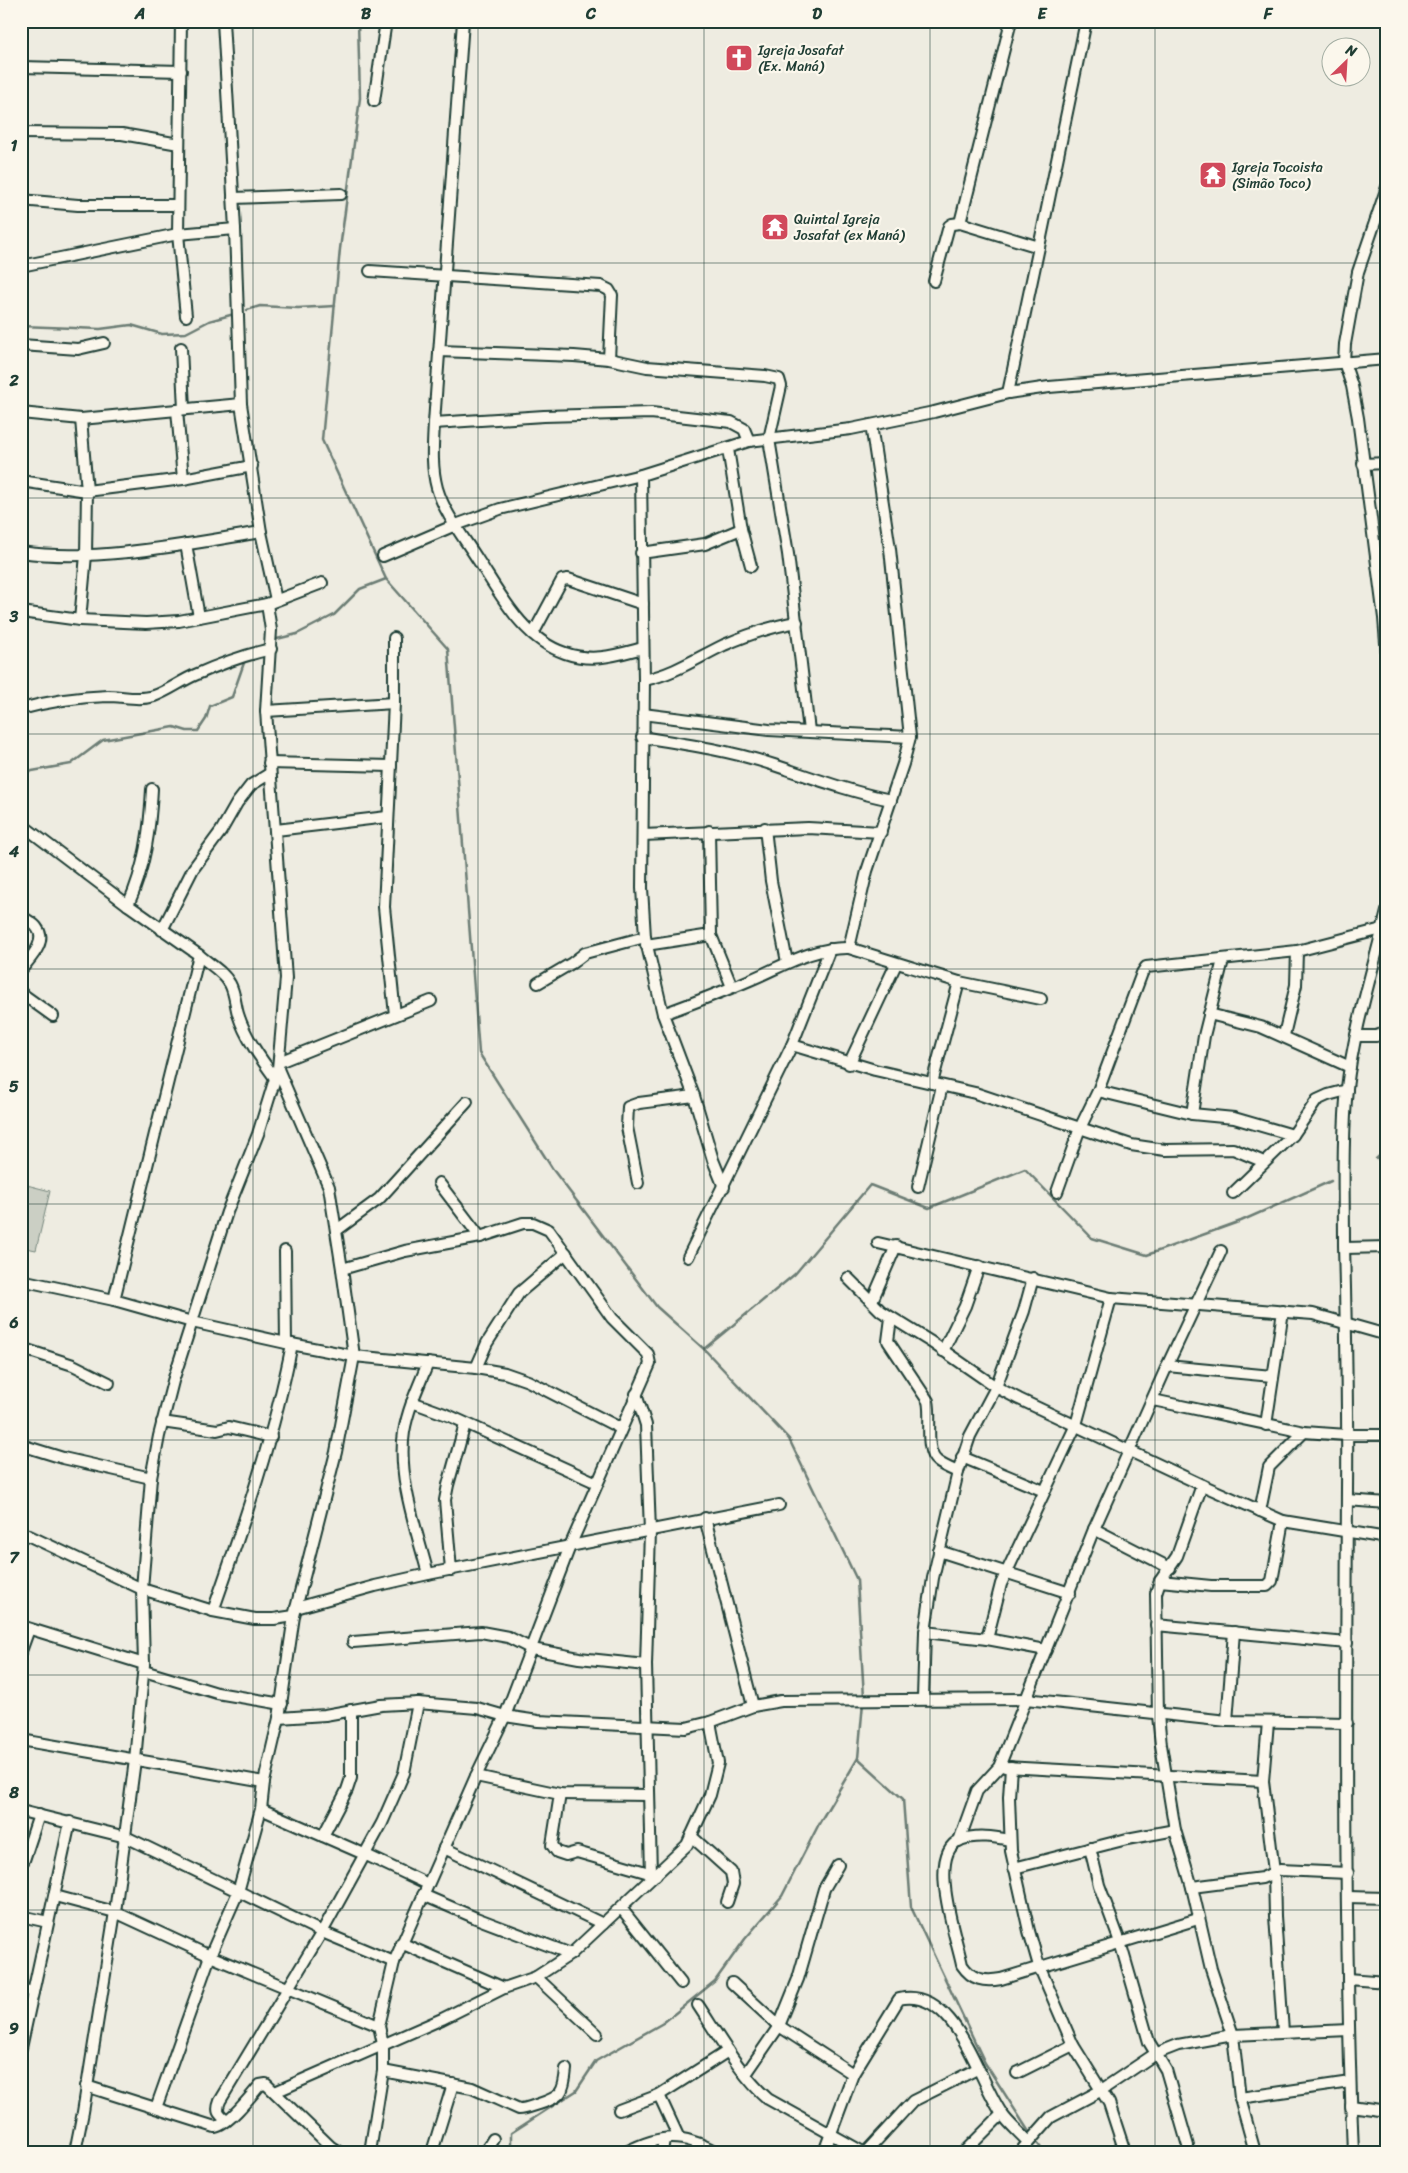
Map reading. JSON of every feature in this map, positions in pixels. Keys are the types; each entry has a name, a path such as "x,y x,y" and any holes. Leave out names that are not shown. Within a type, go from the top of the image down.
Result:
{"street":[{"path":"181,21 178,234 186,316"},
{"path":"75,2152 126,1837 144,1667 142,1589 151,1478 162,1422 192,1322 236,1186 258,1134 277,1070 286,978 276,830 269,774 266,711 271,649 271,602 252,466 241,404 235,229 223,21"},
{"path":"374,101 386,21"},
{"path":"463,21 434,423 433,458 435,480 453,526 480,562 502,598 533,634 546,645 565,654 599,659 643,648"},
{"path":"960,223 1011,21"},
{"path":"1008,393 1086,21"},
{"path":"21,67 181,71"},
{"path":"21,133 122,134 179,144"},
{"path":"1387,187 1358,272 1345,344 1344,362 1352,386 1358,418 1385,618 1387,656"},
{"path":"233,198 341,194"},
{"path":"21,200 78,205 178,205"},
{"path":"934,282 949,226 952,224 960,223 1039,247"},
{"path":"21,266 178,234 235,229"},
{"path":"370,271 601,286 609,290 612,295 609,360"},
{"path":"21,344 78,349 104,342"},
{"path":"181,348 180,410 183,479"},
{"path":"439,351 574,356 647,367 764,376 779,380 781,386 769,439 798,622 809,731"},
{"path":"383,556 453,526 518,504 641,475 749,441 823,434 934,412 1008,393 1049,387 1387,359"},
{"path":"21,413 81,419 241,404"},
{"path":"434,423 544,416 651,413 732,422 744,428 749,441"},
{"path":"80,620 86,555 87,491 81,419"},
{"path":"849,948 867,871 910,737 890,549 871,425"},
{"path":"728,448 741,528 750,566"},
{"path":"1363,464 1387,463"},
{"path":"21,481 87,491 183,479 252,466"},
{"path":"641,475 644,680 642,888 645,941 664,1014 694,1096 713,1160 724,1187"},
{"path":"642,553 705,544 741,528"},
{"path":"21,552 48,555 86,555 186,544 261,532"},
{"path":"186,544 199,617"},
{"path":"533,634 562,580 568,579 643,604"},
{"path":"21,612 80,620 158,623 199,617 271,602 322,583"},
{"path":"644,680 664,676 741,639 781,624 798,622"},
{"path":"394,638 394,703 385,928 395,1015"},
{"path":"21,708 43,702 81,698 111,696 143,699 154,696 232,660 271,649"},
{"path":"266,711 394,703"},
{"path":"643,714 769,730 910,737"},
{"path":"642,737 706,748 773,764 826,783 891,800"},
{"path":"269,763 391,766"},
{"path":"162,930 193,869 221,831 237,803 252,785 269,774"},
{"path":"128,905 141,874 150,820 152,789"},
{"path":"276,830 388,817"},
{"path":"21,824 128,905 199,955 230,983 244,1030 260,1058 277,1070 328,1182 354,1356 336,1452 294,1612 282,1704 264,1782 261,1809 238,1892 210,1956 156,2108"},
{"path":"643,835 765,828 840,828 881,832"},
{"path":"765,828 770,880 787,962"},
{"path":"709,831 712,935 732,987"},
{"path":"1353,2152 1347,1897 1347,1436 1343,1197 1347,1090 1350,1067 1363,1001 1382,944 1382,929 1387,911"},
{"path":"21,916 37,928 41,937 38,946 21,970"},
{"path":"1057,1192 1080,1128 1098,1091 1146,966 1223,960 1297,951 1382,929"},
{"path":"538,983 586,953 645,941 712,935"},
{"path":"664,1014 732,987 787,962 830,949 849,948 959,982 1041,999"},
{"path":"688,1257 792,1045 830,949"},
{"path":"1284,1035 1295,994 1297,951"},
{"path":"114,1300 199,955"},
{"path":"1192,1114 1202,1047 1223,960"},
{"path":"848,1064 896,964"},
{"path":"918,1187 937,1084 959,982"},
{"path":"21,993 53,1016"},
{"path":"277,1070 395,1015 431,1002"},
{"path":"1209,1014 1249,1023 1284,1035 1350,1067"},
{"path":"1356,1036 1376,1036 1387,1032"},
{"path":"792,1045 848,1064 975,1093 1108,1139 1147,1148 1176,1150 1233,1149 1264,1162"},
{"path":"1233,1193 1293,1136 1317,1100 1328,1094 1347,1090"},
{"path":"1098,1091 1192,1114 1234,1118 1293,1136"},
{"path":"638,1184 627,1127 628,1107 639,1103 694,1096"},
{"path":"336,1230 379,1199 467,1102"},
{"path":"439,1183 480,1238"},
{"path":"342,1269 405,1251 480,1238 523,1223 533,1223 549,1230 612,1318 648,1354 650,1364 620,1428 570,1546 505,1716 476,1776 394,1962 379,2026 383,2044 383,2071 370,2152"},
{"path":"878,1243 1033,1278 1111,1298 1312,1314 1387,1335"},
{"path":"872,1301 896,1246"},
{"path":"1344,1248 1387,1247"},
{"path":"212,1611 246,1518 271,1437 289,1343 285,1251"},
{"path":"1198,1919 988,1981 974,1977 962,1965 944,1882 945,1860 948,1853 959,1841 977,1792 999,1766 1070,1593 1094,1529 1166,1366 1221,1251"},
{"path":"476,1368 488,1343 519,1293 566,1253"},
{"path":"944,1351 965,1306 979,1266"},
{"path":"848,1278 891,1318 944,1351 996,1387 1202,1485 1283,1521 1387,1538"},
{"path":"923,1698 926,1632 939,1551 958,1472 970,1436 996,1387 1024,1311 1033,1278"},
{"path":"21,1280 114,1300 192,1322 354,1356 476,1368 504,1373 528,1381 620,1428"},
{"path":"987,1639 1001,1584 1076,1425 1111,1298"},
{"path":"1266,1425 1283,1311"},
{"path":"891,1318 888,1341 928,1401 930,1409 930,1444 933,1457 938,1462 958,1472"},
{"path":"21,1348 73,1365 109,1383"},
{"path":"428,1363 412,1402 404,1434 404,1472 428,1574"},
{"path":"1166,1366 1272,1376"},
{"path":"636,1394 646,1425 650,1531 646,1665 649,1795 654,1875"},
{"path":"1152,1400 1304,1432 1347,1436 1387,1436"},
{"path":"412,1402 466,1424 597,1484"},
{"path":"162,1422 218,1430 229,1426 271,1437"},
{"path":"451,1570 445,1500 466,1424"},
{"path":"1260,1511 1269,1466 1304,1432"},
{"path":"21,1445 63,1458 151,1478"},
{"path":"962,1457 1044,1491"},
{"path":"1202,1485 1182,1545 1160,1582 1155,1603 1158,1715 1175,1830 1192,1887 1211,1969 1233,2035 1240,2098 1255,2152"},
{"path":"1347,1500 1387,1503"},
{"path":"21,1532 142,1589 212,1611 255,1619 274,1619 375,1586 428,1574 779,1505"},
{"path":"706,1518 753,1706"},
{"path":"1160,1582 1210,1586 1267,1586 1272,1581 1283,1521"},
{"path":"1094,1529 1170,1568"},
{"path":"939,1551 1070,1593"},
{"path":"1156,1625 1347,1643"},
{"path":"21,1651 25,1628 217,1693 282,1704"},
{"path":"353,1642 480,1632 508,1637 532,1649 578,1658 646,1665"},
{"path":"926,1632 987,1639 1046,1650"},
{"path":"1228,1721 1234,1632"},
{"path":"279,1718 325,1715 381,1705 418,1703 478,1708 505,1716 538,1721 686,1728 710,1722 753,1706 781,1701 923,1698 1026,1699 1158,1715 1228,1721 1347,1723"},
{"path":"227,2120 219,2115 217,2109 220,2101 286,1988 322,1932 382,1823 404,1773 418,1703"},
{"path":"323,1836 347,1790 351,1778 351,1710"},
{"path":"275,2092 442,2019 504,1988 536,1977 571,1954 687,1845 710,1794 718,1763 710,1722"},
{"path":"1268,1722 1263,1781 1274,1872 1274,1916 1283,2032"},
{"path":"21,1740 264,1782"},
{"path":"999,1766 1263,1781"},
{"path":"1011,1767 1009,1797 1010,1840 1014,1868 1028,1931 1040,1966 1073,2046 1109,2103 1125,2152"},
{"path":"476,1776 560,1794 649,1795"},
{"path":"560,1794 552,1845 556,1852 566,1855 577,1852 654,1875"},
{"path":"261,1809 428,1884"},
{"path":"21,1811 126,1837 322,1932 394,1962"},
{"path":"24,1860 38,1815"},
{"path":"21,2048 70,1822"},
{"path":"1014,1868 1090,1848 1175,1830"},
{"path":"691,1836 731,1872 733,1884 726,1902"},
{"path":"959,1841 980,1836 1010,1840"},
{"path":"444,1848 603,1924"},
{"path":"1090,1848 1099,1885 1120,1942 1149,2042 1166,2070 1188,2146"},
{"path":"746,2074 779,2026 798,1980 824,1889 838,1865"},
{"path":"1192,1887 1262,1878 1274,1872 1348,1873"},
{"path":"423,1895 476,1918 571,1954"},
{"path":"55,1896 115,1912 210,1956 379,2026"},
{"path":"1347,1897 1387,1898"},
{"path":"621,1908 681,1983"},
{"path":"21,1916 48,1922"},
{"path":"401,1943 504,1988"},
{"path":"536,1977 597,2034"},
{"path":"1348,1979 1387,1982"},
{"path":"732,1983 779,2026 853,2074"},
{"path":"21,1989 33,1992"},
{"path":"824,2152 853,2074 898,1999 910,1996 924,2000 947,2015 973,2056 977,2068 1002,2114 1029,2141"},
{"path":"698,2005 728,2051 758,2090 768,2099 865,2152 913,2101 977,2068"},
{"path":"1020,2152 1051,2117 1100,2090 1155,2054 1178,2045 1233,2035 1349,2030"},
{"path":"1017,2072 1073,2046"},
{"path":"618,2110 659,2095 728,2051"},
{"path":"383,2071 472,2088 519,2109 524,2109 551,2100 562,2093 565,2085 566,2069"},
{"path":"1240,2098 1350,2082"},
{"path":"86,2086 215,2127 220,2126 263,2084 266,2084 331,2147 339,2152"},
{"path":"432,2152 453,2084"},
{"path":"659,2095 678,2136"},
{"path":"1351,2106 1387,2111"},
{"path":"964,2152 1002,2114"},
{"path":"626,2152 642,2144 678,2136 704,2145 716,2152"},
{"path":"662,2152 664,2138"},
{"path":"485,2152 493,2139"}],"shaded area":[{"path":"23,1184 50,1191 36,1250 21,1247 21,1192"}],"waterway":[{"path":"358,21 360,98 340,249 322,440 386,579 448,649 479,1053 554,1171 657,1307 704,1349"},
{"path":"247,310 260,306 298,308 335,306"},
{"path":"21,326 100,329 131,325 162,334 186,333 209,321 234,314"},
{"path":"273,640 297,634 334,615 360,589 386,579"},
{"path":"253,650 268,642"},
{"path":"21,773 71,764 103,740 174,727 187,731 198,731 206,719 210,706 232,697 245,660"},
{"path":"1376,1159 1387,1149"},
{"path":"864,1697 857,1580 789,1439 704,1349 795,1274 870,1185 929,1208 1025,1169 1092,1238 1147,1255 1241,1221 1331,1181"},
{"path":"863,1703 858,1758 903,1799 911,1907 985,2063 1031,2135"},
{"path":"511,2152 511,2133 576,2091 596,2061 663,2023 715,1981 745,1939 782,1896 820,1822 858,1758"},
{"path":"1034,2139 1044,2152"}],"place":[{"name":"Igreja Josafat (Ex. Maná)","path":"739,58"},
{"name":"Igreja Tocoista (Simão Toco)","path":"1213,175"},
{"name":"Quintal Igreja Josafat (ex Maná)","path":"775,227"}]}
